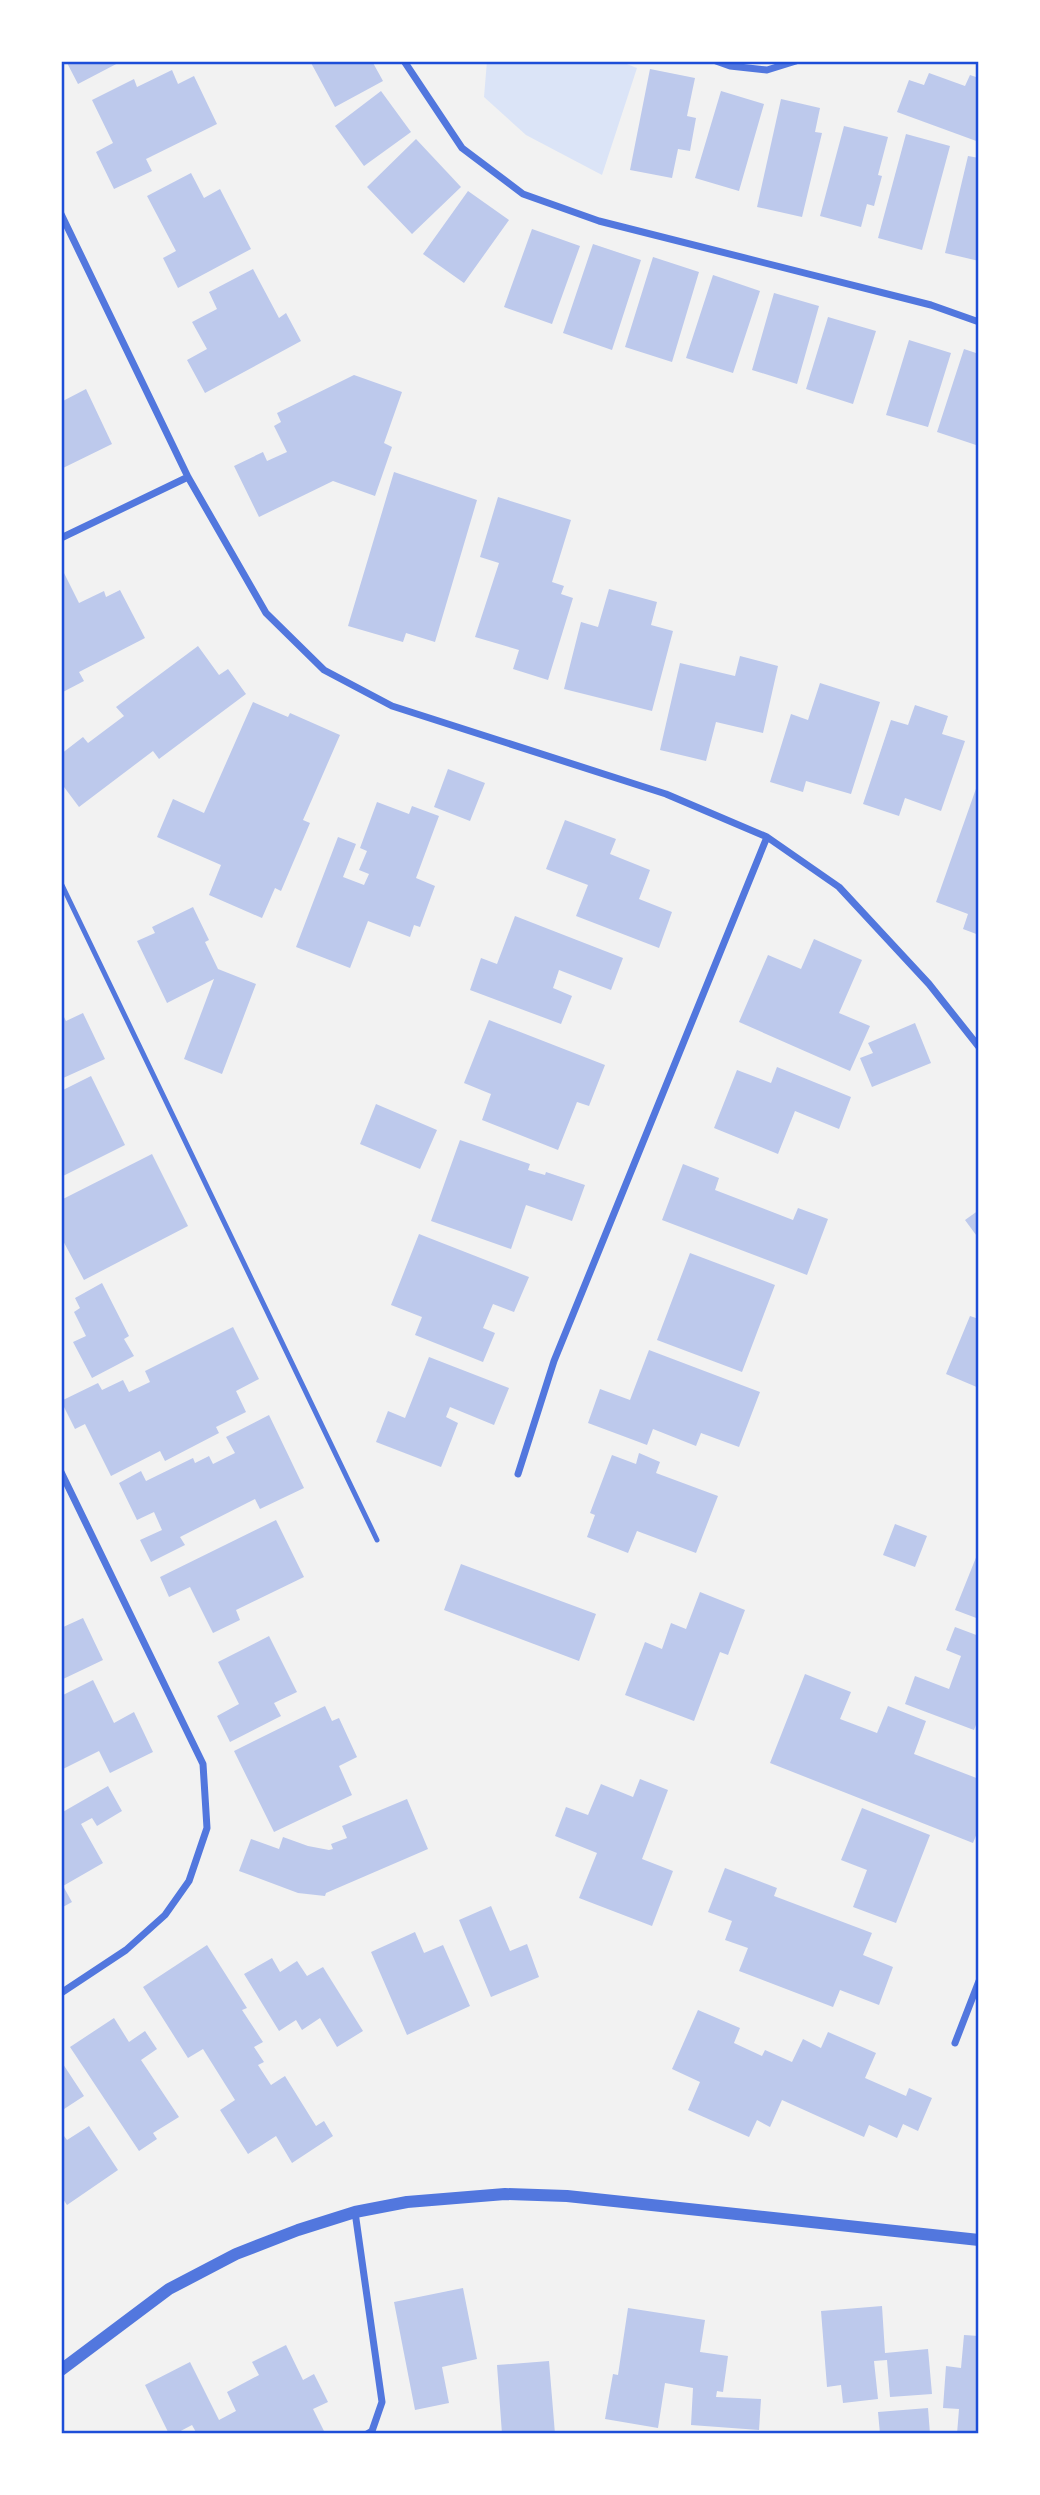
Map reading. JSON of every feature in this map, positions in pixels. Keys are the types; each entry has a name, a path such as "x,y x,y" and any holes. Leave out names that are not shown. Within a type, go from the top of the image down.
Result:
{"street":[{"path":"404,61 462,148 523,194 599,221 931,305 979,322"},
{"path":"716,61 730,66 767,70 796,61"},
{"path":"61,214 188,477 266,613 324,670 392,706 666,794 767,837 839,887 929,984 979,1047"},
{"path":"61,538 188,477"},
{"path":"518,1474 554,1361 767,837"},
{"path":"61,1472 202,1764 207,1828 189,1881 165,1915 127,1950 61,1993"},
{"path":"955,2043 979,1981"},
{"path":"61,2370 169,2289 236,2254 355,2211 407,2202 505,2194 567,2196 979,2240"},
{"path":"355,2211 382,2402 372,2431 368,2434"}],"lane":[{"path":"61,883 377,1540"}],"shaded area":[{"path":"487,61 619,61 637,68 602,175 526,135 484,97"}],"building":[{"path":"66,61 122,61 78,84"},
{"path":"310,61 372,61 383,81 335,107"},
{"path":"650,69 695,78 687,116 696,118 690,151 678,149 672,178 630,170"},
{"path":"172,70 178,84 194,76 217,124 146,159 152,171 114,189 96,152 113,143 92,100 134,79 137,87"},
{"path":"929,73 965,86 970,75 979,78 979,142 897,112 909,80 924,85"},
{"path":"381,91 411,132 364,166 335,126"},
{"path":"721,91 764,104 739,191 695,178"},
{"path":"781,99 820,108 815,132 822,133 802,217 757,207"},
{"path":"844,126 888,137 878,175 882,176 874,206 867,204 861,227 820,216"},
{"path":"906,134 950,146 922,250 878,238"},
{"path":"416,139 461,187 412,234 367,187"},
{"path":"968,156 979,158 979,261 945,253"},
{"path":"191,173 204,198 220,189 251,249 178,288 163,258 176,251 147,196"},
{"path":"468,191 509,220 464,283 423,254"},
{"path":"532,229 580,246 552,324 504,307"},
{"path":"593,244 641,260 612,350 563,333"},
{"path":"653,257 699,272 672,362 625,347"},
{"path":"253,269 279,318 286,313 301,341 205,393 187,360 207,349 192,322 217,309 209,292"},
{"path":"713,275 760,291 733,373 686,358"},
{"path":"774,293 819,306 797,384 752,370"},
{"path":"828,317 876,331 853,404 806,389"},
{"path":"909,340 951,353 928,427 886,415"},
{"path":"964,349 979,354 979,446 937,432"},
{"path":"354,375 402,392 384,443 392,447 375,496 333,481 259,517 234,466 263,452 267,461 287,452 274,426 281,422 277,413"},
{"path":"86,389 112,444 61,469 61,402"},
{"path":"394,472 477,500 435,642 406,633 403,642 348,626"},
{"path":"498,497 571,520 552,582 564,586 561,594 573,598 548,680 513,669 519,650 475,637 499,563 480,557"},
{"path":"64,573 79,603 104,591 106,597 120,590 145,638 79,672 84,681 61,693 61,575"},
{"path":"609,589 657,602 651,625 673,631 652,711 564,689 581,622 598,627"},
{"path":"198,646 219,675 228,669 246,694 159,759 153,751 79,807 61,783 61,754 83,737 88,743 124,716 116,707"},
{"path":"740,656 778,666 763,733 716,722 706,761 660,750 680,663 735,676"},
{"path":"820,683 880,702 851,794 806,781 803,792 770,782 791,714 808,720"},
{"path":"253,702 288,717 290,713 340,735 303,820 310,823 281,891 275,888 262,918 209,895 221,865 157,837 173,799 204,813"},
{"path":"915,705 948,716 942,734 965,741 941,811 905,798 899,816 863,804 891,720 908,725"},
{"path":"448,769 485,783 470,821 434,807"},
{"path":"978,783 979,935 963,929 968,914 936,902"},
{"path":"377,802 409,814 412,806 439,816 416,878 435,886 420,927 414,925 410,937 368,921 350,968 296,947 338,837 356,844 343,877 364,885 369,874 359,870 367,851 360,848"},
{"path":"565,820 616,839 610,854 650,870 639,899 672,912 659,948 576,916 588,885 546,869"},
{"path":"193,907 209,940 205,942 218,969 256,984 222,1074 184,1059 214,979 167,1003 137,941 155,933 152,927"},
{"path":"515,916 623,958 611,990 559,970 553,988 572,996 561,1024 470,990 481,958 497,964"},
{"path":"814,939 862,960 839,1013 870,1026 850,1071 739,1022 768,955 801,969"},
{"path":"61,1011 66,1021 83,1013 105,1059 61,1079"},
{"path":"489,1020 605,1065 589,1106 577,1102 558,1150 482,1120 491,1094 464,1083"},
{"path":"915,1023 931,1063 872,1087 860,1058 873,1053 868,1043"},
{"path":"777,1067 851,1097 839,1129 795,1111 778,1154 714,1128 737,1070 771,1083"},
{"path":"91,1076 125,1145 61,1177 61,1091"},
{"path":"376,1104 437,1130 420,1169 360,1144"},
{"path":"460,1140 530,1164 528,1170 545,1175 546,1172 585,1185 572,1221 526,1205 511,1249 431,1221"},
{"path":"152,1154 188,1226 84,1280 61,1237 61,1200"},
{"path":"683,1164 719,1178 715,1190 793,1220 798,1208 828,1219 807,1275 662,1220"},
{"path":"979,1210 979,1239 965,1220"},
{"path":"419,1234 529,1277 514,1312 493,1304 483,1328 495,1333 483,1362 415,1335 422,1317 391,1305"},
{"path":"690,1253 775,1285 742,1372 657,1340"},
{"path":"102,1283 129,1336 124,1339 134,1356 92,1378 73,1342 86,1336 74,1312 80,1308 75,1298"},
{"path":"970,1316 979,1319 979,1388 946,1374"},
{"path":"233,1327 259,1379 236,1391 246,1412 216,1427 219,1433 165,1461 160,1451 111,1476 85,1424 75,1429 61,1401 98,1383 102,1390 123,1380 129,1392 150,1382 145,1371"},
{"path":"649,1350 760,1392 739,1447 701,1433 696,1446 653,1429 647,1445 588,1423 600,1389 630,1400"},
{"path":"429,1357 509,1388 494,1425 450,1407 446,1417 458,1423 441,1467 376,1442 388,1411 405,1418"},
{"path":"269,1415 304,1488 260,1509 255,1499 180,1537 185,1545 151,1562 140,1540 162,1530 154,1512 137,1520 119,1483 141,1471 146,1481 193,1458 195,1463 209,1456 213,1464 235,1453 226,1437"},
{"path":"639,1453 660,1462 656,1473 718,1496 696,1553 637,1531 628,1553 587,1537 595,1515 590,1513 612,1455 636,1464"},
{"path":"276,1520 304,1577 236,1610 240,1620 213,1633 190,1587 169,1597 160,1577"},
{"path":"895,1524 927,1536 915,1567 883,1555"},
{"path":"979,1550 979,1619 955,1610"},
{"path":"461,1564 596,1614 579,1661 444,1610"},
{"path":"700,1592 745,1610 728,1655 720,1652 694,1721 625,1695 645,1642 662,1649 671,1623 686,1629"},
{"path":"83,1618 103,1660 61,1680 61,1628"},
{"path":"955,1627 979,1636 979,1717 974,1730 905,1704 915,1676 949,1689 961,1656 946,1650"},
{"path":"269,1636 297,1692 274,1703 281,1716 230,1742 217,1716 239,1704 218,1662"},
{"path":"805,1674 851,1692 840,1719 877,1733 888,1706 926,1721 914,1754 979,1779 979,1828 973,1843 770,1763"},
{"path":"93,1680 114,1723 134,1712 153,1752 110,1773 99,1751 61,1770 61,1696"},
{"path":"325,1706 332,1721 339,1718 357,1757 339,1766 352,1795 274,1832 234,1751"},
{"path":"640,1779 668,1790 642,1859 673,1871 652,1926 579,1898 597,1853 555,1836 566,1807 588,1815 601,1784 633,1797"},
{"path":"108,1786 122,1811 97,1826 92,1818 81,1824 103,1863 63,1886 72,1902 61,1908 61,1813"},
{"path":"407,1799 428,1849 326,1893 325,1896 298,1893 239,1871 251,1839 279,1849 283,1837 308,1846 333,1849 331,1844 347,1838 342,1826"},
{"path":"862,1808 930,1835 896,1923 853,1907 867,1870 841,1860"},
{"path":"725,1868 777,1888 774,1896 872,1933 863,1955 893,1967 879,2005 840,1990 833,2007 739,1971 748,1948 725,1940 732,1921 708,1912"},
{"path":"491,1906 510,1951 527,1944 539,1977 491,1997 459,1920"},
{"path":"415,1932 424,1953 443,1945 470,2006 407,2035 371,1952"},
{"path":"207,1945 247,2008 242,2010 263,2042 254,2047 264,2062 258,2065 271,2085 285,2076 316,2126 324,2121 333,2136 292,2163 276,2136 248,2154 220,2110 235,2100 203,2049 188,2058 143,1987"},
{"path":"272,1958 280,1972 297,1961 307,1976 323,1967 363,2031 337,2047 320,2018 302,2030 296,2020 279,2031 244,1974"},
{"path":"698,2010 740,2028 734,2043 762,2056 765,2050 792,2062 803,2039 821,2048 828,2032 876,2053 865,2078 906,2096 909,2088 932,2098 918,2131 903,2124 897,2138 869,2125 864,2137 782,2100 770,2127 757,2120 749,2137 688,2110 700,2082 672,2069"},
{"path":"114,2018 129,2042 145,2031 157,2049 141,2060 179,2117 153,2133 157,2139 139,2151 70,2047"},
{"path":"61,2061 84,2096 61,2111"},
{"path":"89,2126 118,2170 67,2205 61,2196 61,2132 67,2140"},
{"path":"463,2288 477,2359 442,2367 449,2403 415,2410 394,2302"},
{"path":"882,2306 885,2353 928,2349 932,2394 890,2397 887,2360 874,2361 878,2399 843,2403 841,2385 827,2387 821,2311"},
{"path":"628,2308 705,2320 700,2352 728,2356 723,2392 717,2391 716,2397 761,2399 759,2430 691,2425 693,2388 665,2383 658,2428 605,2419 613,2374 618,2375"},
{"path":"964,2335 979,2336 979,2434 957,2434 959,2409 943,2408 946,2366 961,2368"},
{"path":"286,2345 303,2380 314,2374 328,2402 313,2409 324,2431 318,2434 197,2434 192,2425 175,2434 169,2434 145,2385 190,2362 219,2420 236,2411 227,2392 259,2375 252,2362"},
{"path":"549,2361 555,2434 502,2434 497,2365"},
{"path":"928,2408 930,2434 880,2434 878,2412"}]}
